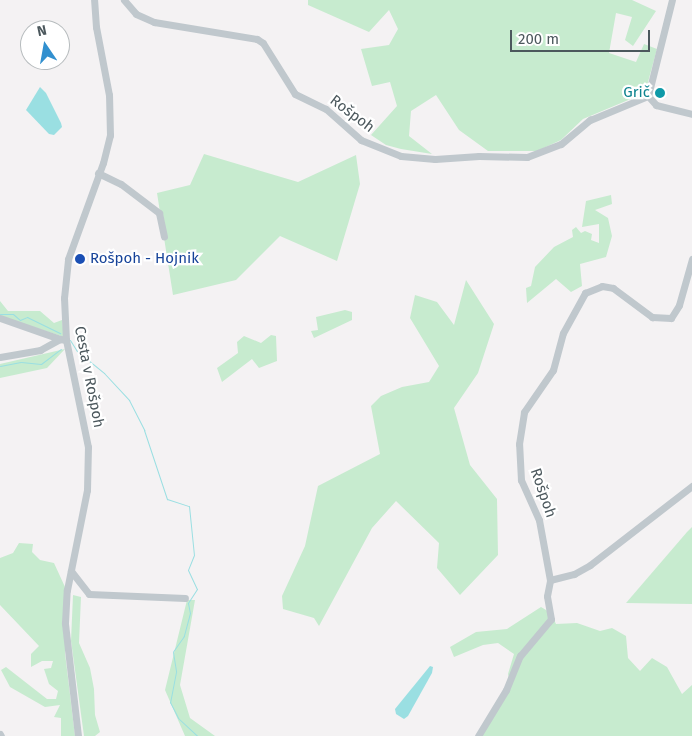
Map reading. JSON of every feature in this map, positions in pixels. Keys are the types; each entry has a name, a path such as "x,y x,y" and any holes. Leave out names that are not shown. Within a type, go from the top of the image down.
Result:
{"street":[{"name":"Cesta v Rošpoh","path":"78,736 65,623 71,571 84,510 88,466 85,421 63,340 64,298 68,259 110,135 111,115 94,0"},
{"name":"Rošpoh","path":"124,0 136,14 154,22 257,39 263,43 295,94 326,109 361,140 401,156 435,160 479,156 527,157 561,144 590,120 648,96"},
{"path":"672,0 648,96 656,105 691,116"},
{"path":"98,173 121,184 159,213 164,236"},
{"name":"Rošpoh","path":"478,736 506,690 520,656 548,625 551,619 547,596 550,580 539,520 521,480 519,444 524,412 553,370 563,333 585,293 602,286 613,288 652,317 671,318 679,304 692,259"},
{"path":"0,318 63,340"},
{"path":"0,357 40,350 63,340"},
{"path":"550,580 574,574 590,565 692,486"},
{"path":"71,571 89,594 186,598"}],"green space":[{"path":"308,0 632,0 656,11 633,46 625,40 632,17 616,13 609,53 636,62 644,44 657,49 645,93 583,119 561,140 537,151 488,151 459,130 436,95 411,111 409,136 432,154 386,145 371,135 397,106 390,82 372,86 361,49 389,45 398,29 389,10 369,32 308,5"},
{"path":"204,154 298,182 356,155 360,184 337,261 280,236 236,280 173,295 157,193 190,185"},
{"path":"611,195 612,204 595,210 608,218 612,236 606,257 580,264 582,286 571,292 556,279 527,303 526,288 531,286 535,267 554,247 573,237 572,230 576,227 581,233 585,231 592,234 591,240 599,243 599,224 582,227 586,201"},
{"path":"466,280 494,324 478,373 454,408 470,465 497,499 498,555 460,595 437,568 439,543 396,501 372,528 319,626 314,618 283,609 282,596 305,546 318,486 380,454 371,406 381,396 402,387 429,382 439,366 410,318 415,295 437,302 454,325"},
{"path":"0,301 8,311 40,311 54,323 62,320 64,337 0,316"},
{"path":"345,310 352,312 352,320 314,338 311,331 318,330 316,317"},
{"path":"271,335 276,336 277,361 259,368 252,359 222,382 217,368 238,353 237,342 244,336 261,343"},
{"path":"65,349 47,368 0,378 0,364"},
{"path":"692,527 692,604 626,603 687,532"},
{"path":"19,543 33,544 32,552 40,560 54,563 65,587 65,653 75,736 61,736 61,718 54,717 60,705 45,707 10,687 1,670 6,667 47,699 56,699 58,691 49,684 44,669 51,668 53,661 42,661 31,667 31,654 39,646 0,605 0,558 13,553"},
{"path":"73,595 81,597 79,643 90,668 94,689 95,715 100,732 95,736 84,736 71,641"},
{"path":"187,600 195,600 180,685 190,718 215,736 185,736 165,690"},
{"path":"541,607 551,613 556,624 577,623 600,631 612,628 626,636 628,658 640,671 652,658 667,667 682,694 692,685 692,736 480,736 511,688 508,674 514,654 498,643 483,645 454,657 450,647 476,632 507,629"}],"water":[{"path":"40,87 46,93 61,123 62,127 54,135 49,134 26,110"},
{"path":"430,666 433,667 432,673 408,716 404,719 396,714 395,709"}],"waterway":[{"path":"0,314 13,314 20,320 27,317 60,333"},
{"path":"70,340 77,351 104,373 129,400 144,430 167,499 189,506 194,555 188,570 197,589 188,603 190,613 184,636 173,652 176,672 170,702 178,718 197,736"},
{"path":"0,366 21,362 41,364 61,349"}],"place":[{"name":"Grič","path":"660,93"},
{"name":"Rošpoh - Hojnik","path":"80,259"}]}
